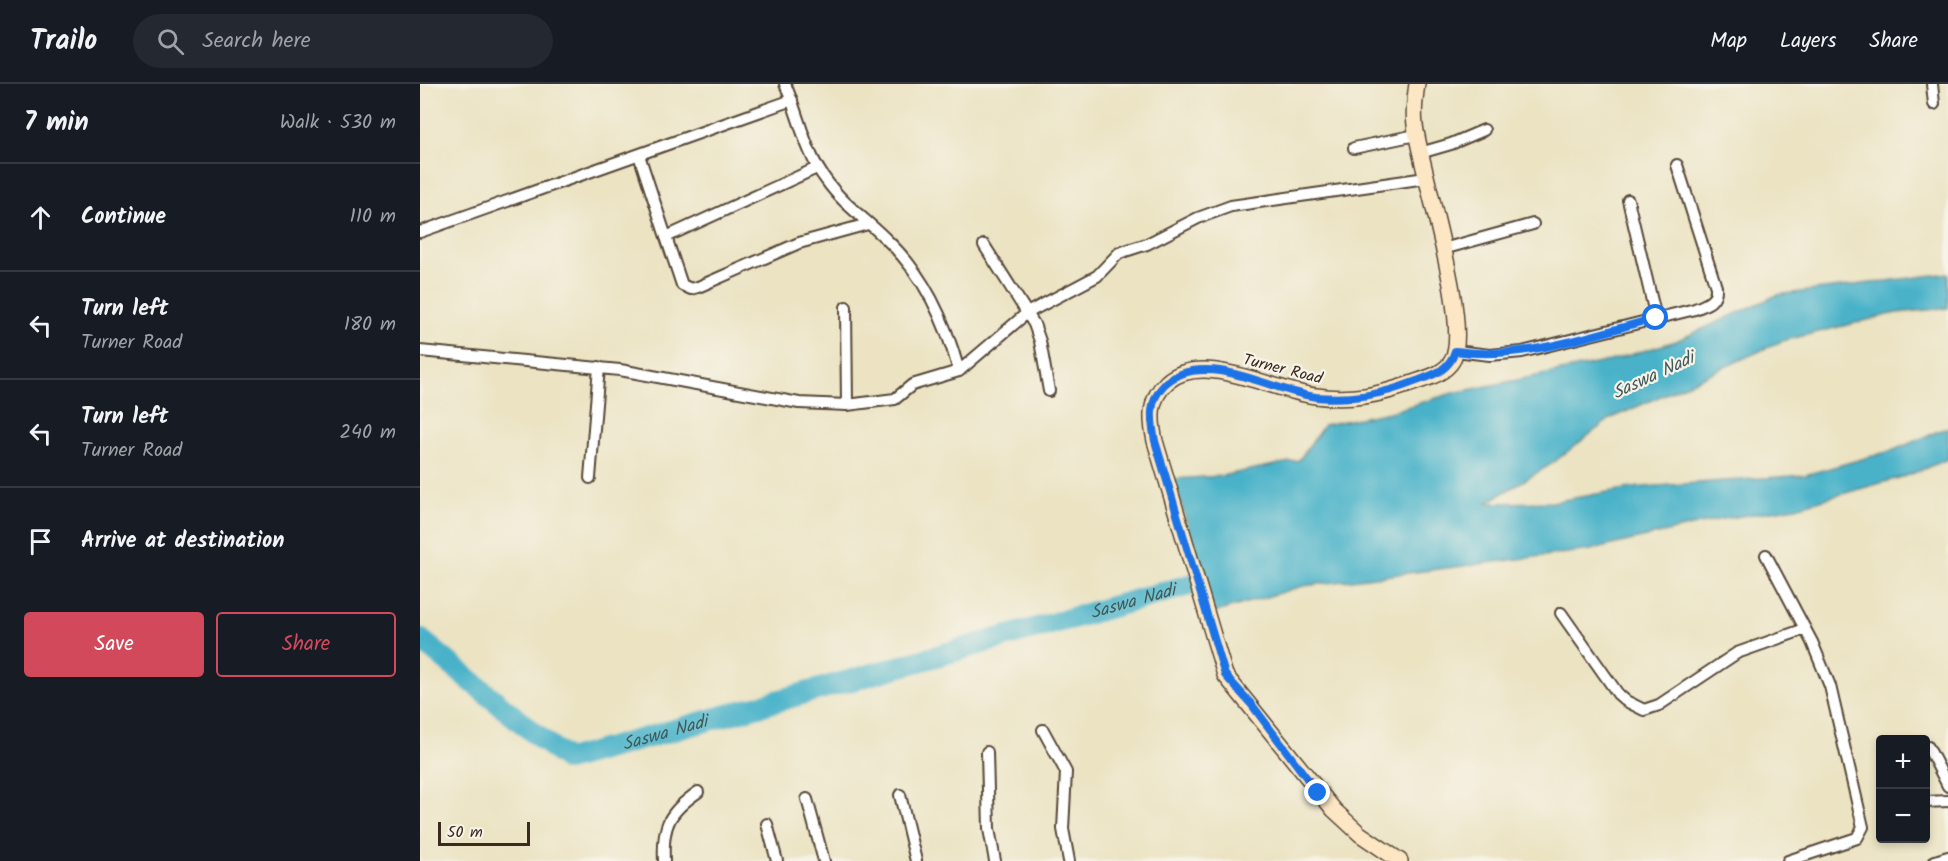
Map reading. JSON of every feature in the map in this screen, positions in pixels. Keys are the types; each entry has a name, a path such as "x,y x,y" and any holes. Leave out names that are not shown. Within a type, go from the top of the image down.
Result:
{"main road":[{"path":"1417,84 1414,111 1416,135 1443,249 1455,317 1455,351"},
{"name":"Turner Road","path":"1400,861 1360,834 1334,810 1252,705 1225,675 1155,441 1151,423 1153,401 1165,384 1179,374 1201,371 1229,373 1314,396 1370,397 1437,374 1452,360 1455,351"}],"street":[{"path":"785,84 817,168 842,201 899,252 921,281 942,318 959,371"},
{"path":"1932,84 1934,104"},
{"path":"420,232 792,100"},
{"path":"1420,153 1451,144 1484,130"},
{"path":"1354,148 1416,135"},
{"path":"639,155 679,280 682,285 691,289 735,273 799,243 868,224"},
{"path":"1455,351 1490,355 1522,352 1706,305 1712,301 1716,292 1677,165"},
{"path":"666,237 817,168"},
{"path":"420,351 599,367 799,403 847,405 895,399 912,385 959,371 1027,313 1097,276 1119,253 1147,244 1221,209 1426,178"},
{"path":"1628,200 1656,318"},
{"path":"1443,249 1533,224"},
{"path":"984,245 1027,313 1040,341 1049,391"},
{"path":"846,307 847,405"},
{"path":"590,478 599,367"},
{"path":"1766,555 1805,629 1836,704 1863,827 1857,838 1788,861"},
{"path":"1561,614 1618,694 1644,710 1659,705 1737,652 1805,629"},
{"path":"1043,730 1066,772 1063,830 1069,861"},
{"path":"1930,751 1948,786"},
{"path":"987,752 989,829 994,861"},
{"path":"664,861 664,834 668,820 674,811 698,792"},
{"path":"900,795 916,861"},
{"path":"807,799 824,861"},
{"path":"1930,802 1948,801"},
{"path":"767,824 777,861"},
{"path":"1935,861 1948,856"}],"water":[{"path":"1948,273 1948,308 1896,313 1782,341 1610,419 1550,465 1486,503 1552,502 1631,488 1805,475 1894,450 1948,427 1948,459 1909,475 1796,507 1717,520 1591,550 1303,586 1213,613 1174,479 1221,476 1299,460 1324,425 1390,412 1453,393 1610,361 1676,341 1777,295"}],"waterway":[{"name":"Saswa Nadi","path":"420,639 567,760 1218,577"}],"route":[{"path":"1318,793 1252,705 1225,675 1155,441 1151,423 1156,393 1179,374 1209,371 1229,373 1314,396 1343,399 1370,397 1437,374 1446,368 1455,351 1490,355 1522,352 1656,318"}]}
